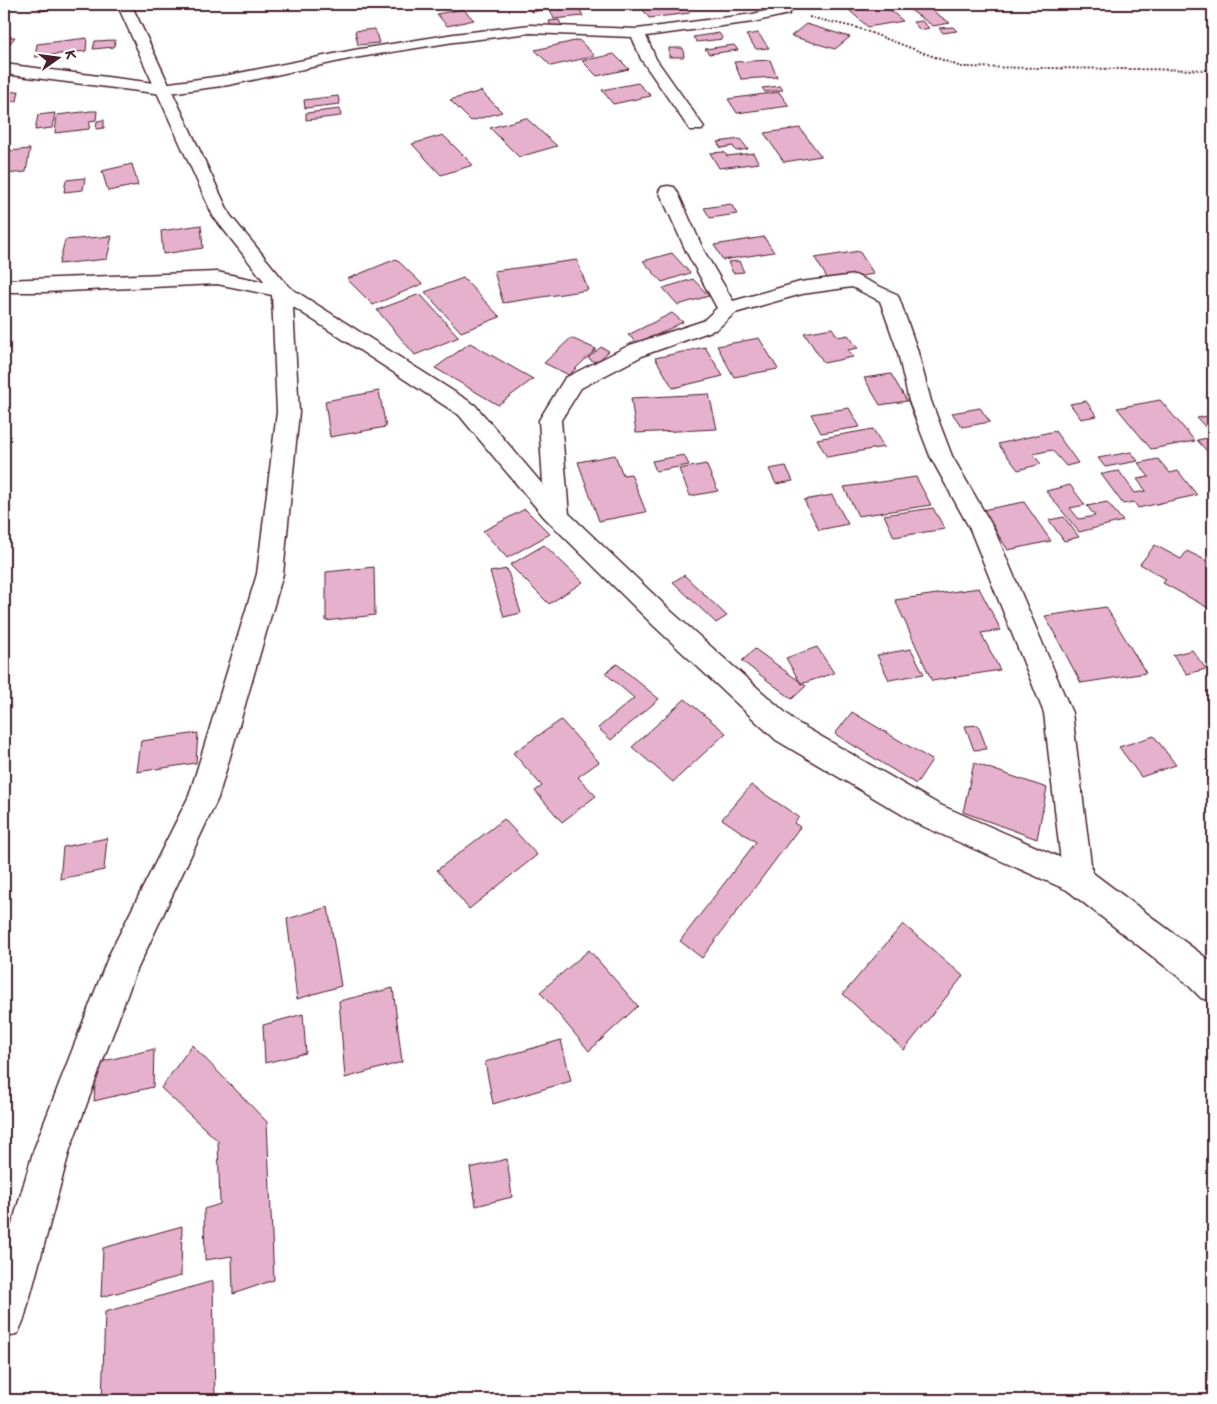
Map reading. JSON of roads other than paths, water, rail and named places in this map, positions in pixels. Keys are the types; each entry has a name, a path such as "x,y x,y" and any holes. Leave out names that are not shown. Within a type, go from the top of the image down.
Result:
{"street":[{"path":"124,4 222,216 282,291 467,410 557,515 663,619 786,731 928,814 1078,880 1196,969 1213,986"},
{"path":"4,69 162,89 229,80 354,54 454,38 530,29 637,33 753,18 783,8"},
{"path":"637,33 649,59 696,128"},
{"path":"668,191 695,251 728,309"},
{"path":"4,286 45,286 217,278 282,291"},
{"path":"557,515 550,420 573,383 637,350 710,325 728,309 800,288 855,281 889,298 907,349 920,401 941,456 982,529 1058,713 1078,880"},
{"path":"4,1319 52,1149 118,976 203,798 270,574 288,412 282,291"}]}
